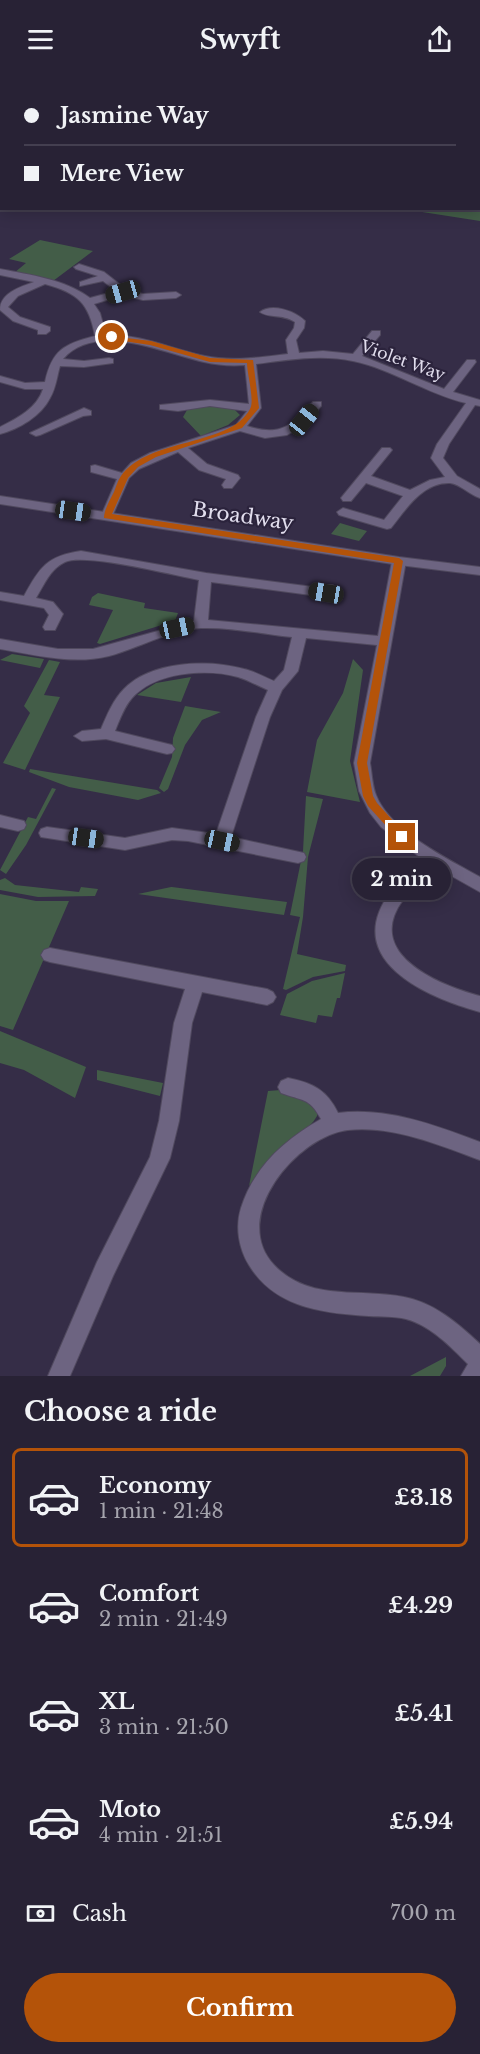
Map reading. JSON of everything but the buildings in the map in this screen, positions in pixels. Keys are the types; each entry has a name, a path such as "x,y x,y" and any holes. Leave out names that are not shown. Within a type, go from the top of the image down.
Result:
{"street":[{"path":"79,267 95,271 123,292 143,297 176,295"},
{"path":"0,272 44,281 88,302 94,309 101,338"},
{"path":"83,284 105,277"},
{"path":"44,281 4,302 3,307 19,320 47,329"},
{"path":"88,302 123,292"},
{"path":"265,312 288,314 300,321 299,328 291,340 294,357"},
{"path":"355,358 376,333"},
{"name":"Violet Way","path":"55,362 73,346 101,338 137,340 210,360 250,362 294,357 355,358 446,394 476,402 443,444 437,458 453,478 480,494"},
{"path":"0,430 17,423 40,404 48,393 55,362 84,364 105,362"},
{"path":"107,516 124,477 144,460 240,427 255,408 250,362"},
{"path":"446,394 471,362"},
{"path":"0,379 25,386 49,385"},
{"path":"163,406 178,408 210,403 255,408"},
{"path":"240,427 263,435 290,431 298,426 318,403"},
{"path":"17,423 39,435 84,411 87,413"},
{"path":"181,448 203,466 234,478 228,485"},
{"path":"347,498 386,450"},
{"path":"94,468 124,477"},
{"path":"364,478 411,494"},
{"path":"343,512 387,525 411,494 434,483 453,478"},
{"name":"Broadway","path":"0,500 399,561 480,571"},
{"path":"28,601 49,564 63,556 81,555 206,577 327,593"},
{"path":"399,561 362,763 368,796 390,826 402,837 480,885"},
{"path":"201,624 202,588 206,577"},
{"path":"0,596 48,605 56,614 50,627"},
{"path":"0,644 67,655 95,654 177,628 201,624 383,641"},
{"path":"222,841 263,717 276,688 291,671 300,632"},
{"path":"106,734 118,706 132,689 154,676 183,670 241,673 276,688"},
{"path":"82,736 106,734 167,749"},
{"path":"0,821 18,825"},
{"path":"47,833 125,844 172,834 222,841 298,857"},
{"path":"438,861 396,897 386,917 382,938 391,956 407,972 432,989 480,1004"},
{"path":"50,955 267,997"},
{"path":"58,1376 105,1269 160,1158 169,1121 183,1023 196,984"},
{"path":"288,1087 307,1089 317,1095 333,1123"},
{"path":"480,1151 415,1128 371,1122 333,1123 300,1143 271,1169 251,1207 248,1226 252,1254 267,1273 293,1294 319,1302 405,1308 436,1322 480,1360"},
{"path":"472,1376 480,1368"}],"green space":[{"path":"409,210 480,210 480,221"},
{"path":"40,240 93,251 53,281 14,273 26,263 9,259"},
{"path":"208,406 233,408 240,415 228,425 201,436 183,417 187,410"},
{"path":"340,523 367,531 359,541 331,534"},
{"path":"98,593 145,603 144,608 178,613 175,621 100,644 97,643 113,610 89,605 92,597"},
{"path":"12,654 44,659 40,668 0,660"},
{"path":"353,659 363,670 350,761 360,802 307,792 317,740 343,693"},
{"path":"49,660 60,662 44,695 60,697 25,770 3,763 30,713 24,706"},
{"path":"191,677 181,702 137,695 156,683"},
{"path":"185,706 221,712 202,720 185,745 168,789 164,792 159,788 172,757 173,738"},
{"path":"30,769 157,790 161,793 138,800 69,787 29,772"},
{"path":"52,788 56,789 26,845 6,874 0,870 28,817 36,819"},
{"path":"306,796 323,799 308,857 297,954 346,965 345,971 313,977 286,990 283,989 300,917 290,915 303,851"},
{"path":"5,878 15,885 79,892 81,887 98,889 95,896 38,897 0,890 0,880"},
{"path":"171,887 287,902 284,915 138,894"},
{"path":"0,894 36,901 69,901 13,1030 0,1026"},
{"path":"345,973 340,998 337,998 332,1017 318,1015 316,1023 280,1015 287,994 312,981"},
{"path":"0,1031 86,1067 75,1098 24,1070 0,1063"},
{"path":"97,1070 163,1083 160,1096 97,1080"},
{"path":"268,1091 293,1091 317,1109 317,1116 305,1130 276,1152 249,1186"},
{"path":"446,1357 446,1366 440,1376 410,1376"}],"route":[{"path":"112,337 151,343 210,360 250,362 250,379 256,401 255,408 240,427 154,456 135,466 124,477 107,516 399,561 376,675 362,763 368,796 390,826 402,837"}]}
